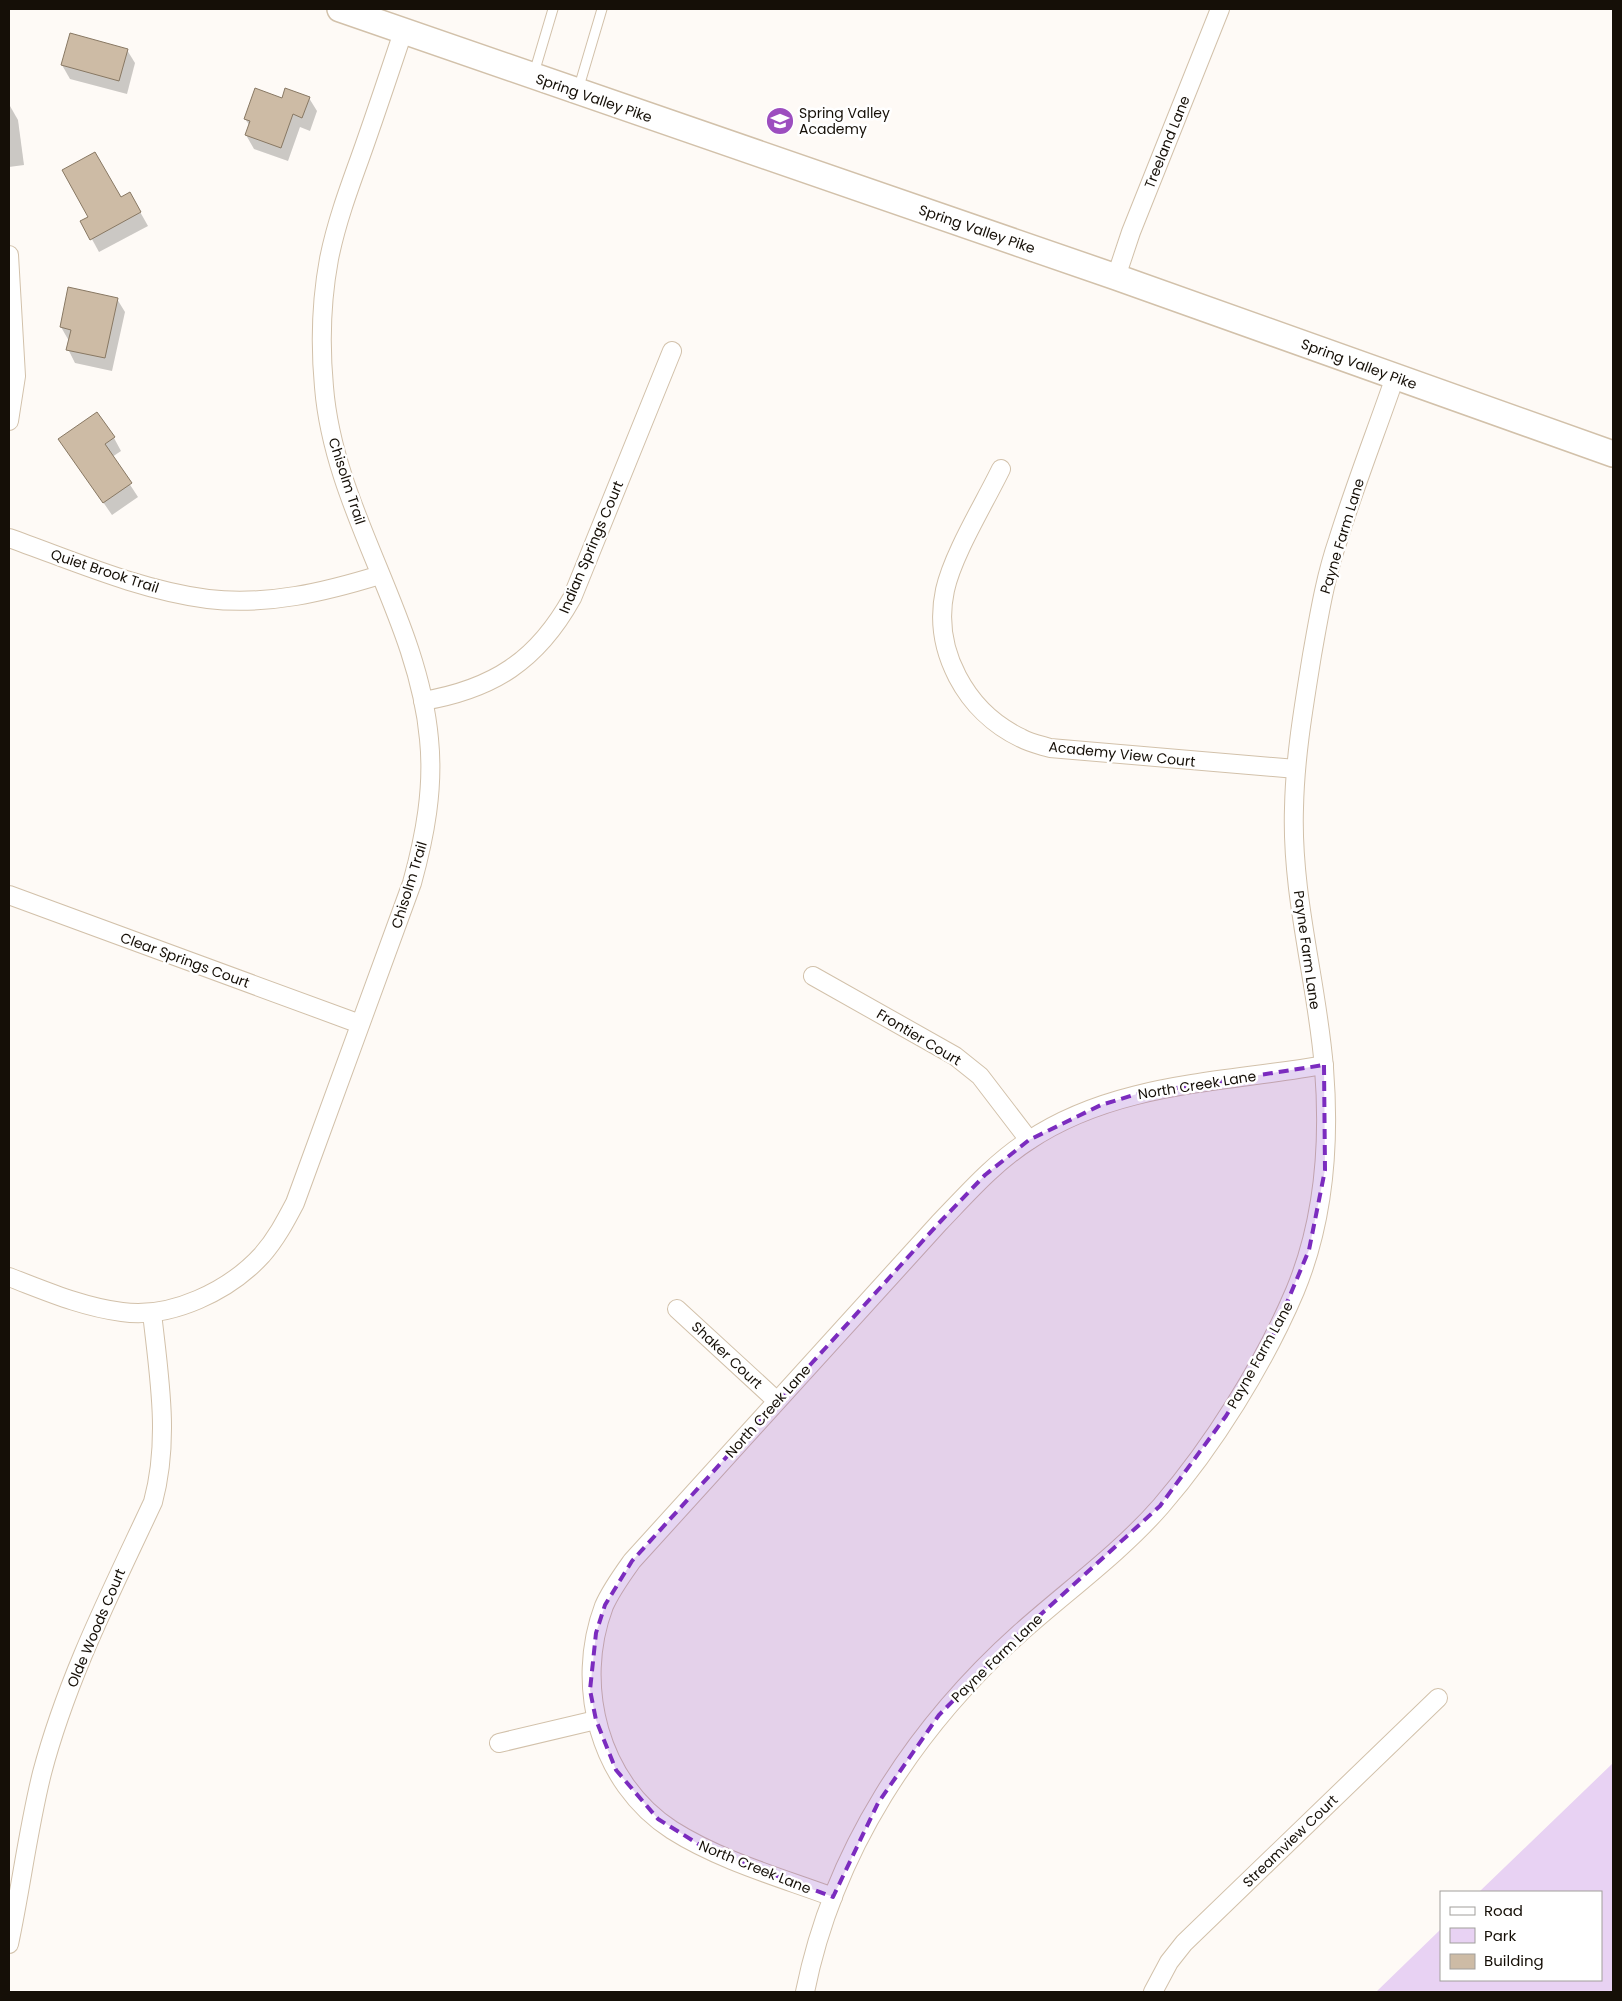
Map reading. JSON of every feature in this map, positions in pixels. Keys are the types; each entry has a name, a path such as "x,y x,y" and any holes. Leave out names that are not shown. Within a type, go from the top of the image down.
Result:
{"street":[{"name":"Spring Valley Pike","path":"340,9 1116,277 1395,378 1613,454"},
{"name":"Treeland Lane","path":"1116,277 1131,232 1220,9"},
{"name":"Chisolm Trail","path":"9,1277 88,1306 123,1313 152,1313 199,1298 226,1285 262,1255 283,1227 295,1203 412,883 423,843 431,775 429,738 423,701 407,644 344,480 332,438 324,390 321,336 326,277 340,217 403,32"},
{"path":"9,255 16,376 9,421"},
{"name":"Indian Springs Court","path":"423,701 452,696 500,677 522,661 541,643 561,618 572,598 672,351"},
{"name":"Payne Farm Lane","path":"805,1992 809,1971 845,1866 878,1803 907,1758 939,1715 975,1675 1132,1535 1155,1512 1198,1459 1226,1416 1270,1343 1295,1290 1309,1250 1319,1211 1325,1170 1327,1127 1324,1065 1300,917 1295,863 1293,811 1302,713 1323,591 1337,541 1395,378"},
{"name":"Academy View Court","path":"1001,469 952,569 945,591 943,613 944,636 956,676 968,695 983,712 1003,728 1022,739 1050,748 1296,769"},
{"name":"Quiet Brook Trail","path":"9,538 122,579 163,590 209,599 241,600 296,597 330,590 380,575"},
{"name":"Clear Springs Court","path":"9,895 360,1024"},
{"name":"Frontier Court","path":"812,976 955,1056 980,1076 1029,1140"},
{"name":"North Creek Lane","path":"833,1897 708,1850 672,1830 636,1799 616,1770 604,1746 590,1690 590,1668 596,1633 604,1605 614,1587 632,1561 978,1182 1029,1140 1059,1123 1101,1105 1137,1094 1174,1086 1324,1065"},
{"name":"Shaker Court","path":"677,1309 777,1401"},
{"name":"Olde Woods Court","path":"9,1944 42,1773 59,1718 79,1663 153,1502 159,1480 163,1438 162,1406 152,1313"},
{"name":"Streamview Court","path":"1152,1992 1169,1962 1184,1943 1438,1698"},
{"path":"499,1743 596,1720"}],"lane":[{"path":"533,77 553,9"},
{"path":"577,92 602,9"}],"highlighted area":[{"path":"1324,1065 1325,1170 1309,1250 1270,1343 1226,1416 1160,1506 1017,1636 939,1715 878,1803 833,1897 708,1850 658,1819 616,1770 596,1720 590,1690 596,1633 605,1605 632,1561 939,1223 985,1175 1029,1140 1101,1105 1137,1094"}],"green space":[{"path":"1613,1763 1613,1992 1376,1992 1440,1930 1440,1981 1602,1981 1602,1891 1480,1891"}],"building":[{"path":"70,33 128,49 119,81 61,65"},
{"path":"255,88 282,98 285,88 310,97 302,118 293,114 281,148 245,135 250,121 244,119"},
{"path":"95,152 121,197 130,192 141,212 90,240 80,221 88,217 62,170"},
{"path":"68,287 118,298 105,358 66,350 71,330 60,327"},
{"path":"97,412 115,437 105,444 132,483 103,503 58,439"}],"place":[{"name":"Spring Valley Academy","path":"780,121"}]}
